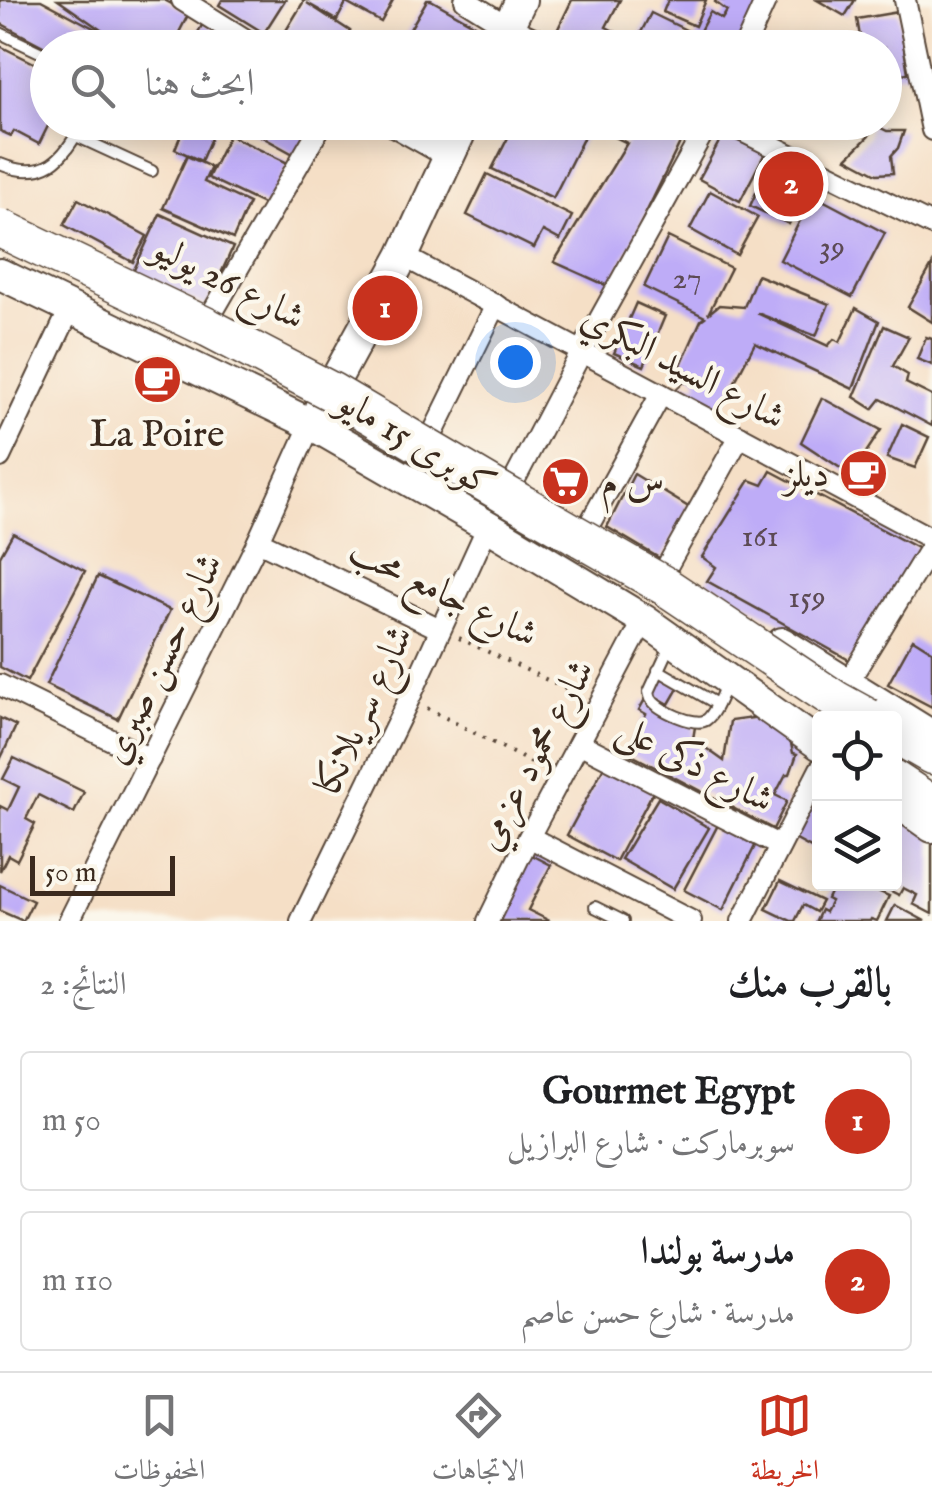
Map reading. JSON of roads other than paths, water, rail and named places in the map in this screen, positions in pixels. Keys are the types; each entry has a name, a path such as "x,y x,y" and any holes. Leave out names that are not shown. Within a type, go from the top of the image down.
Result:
{"highway":[{"name":"كوبرى 15 مايو","path":"0,228 332,392 666,586 855,711"},
{"name":"كوبرى 15 مايو","path":"0,252 325,412 512,519 812,713"},
{"path":"902,738 932,755"},
{"path":"902,769 932,786"},
{"path":"902,785 932,805"}],"street":[{"path":"182,0 230,30"},
{"path":"465,0 509,25"},
{"path":"752,30 766,0"},
{"path":"904,0 932,130"},
{"path":"212,315 313,140"},
{"path":"418,140 450,158"},
{"path":"311,424 403,256 458,140"},
{"path":"514,481 698,140"},
{"path":"760,140 932,225"},
{"name":"شارع 26 يوليو","path":"0,210 212,315 432,434 666,570 932,736"},
{"name":"شارع السيد البكري","path":"403,256 932,542"},
{"path":"0,274 311,424 644,620 672,641 722,692 812,741"},
{"path":"432,434 496,305"},
{"path":"0,456 70,309"},
{"path":"589,525 661,394"},
{"name":"شارع حسن صبري","path":"68,921 258,541 311,424"},
{"path":"666,570 740,436"},
{"name":"شارع سريلانكا","path":"301,921 488,526"},
{"name":"شارع جامع محب","path":"258,541 440,629"},
{"path":"847,684 932,542"},
{"name":"شارع محمود عزمي","path":"488,921 644,620"},
{"path":"0,685 150,759"},
{"name":"شارع ذكى على","path":"579,743 780,846"},
{"path":"742,921 812,784"},
{"path":"895,801 932,827"},
{"path":"529,837 691,921"}],"lane":[{"path":"0,33 30,47"},
{"path":"0,164 34,171 52,164 74,140"},
{"path":"84,140 152,172"},
{"path":"658,670 722,692 706,720 697,723 656,706 651,700 649,692 658,670 672,641"},
{"path":"594,907 623,921"}],"place":[{"name":"مدرسة بولندا","path":"791,184"},
{"name":"Gourmet Egypt","path":"385,308"},
{"name":"La Poire","path":"157,379"},
{"name":"ديلز","path":"864,473"},
{"name":"س م","path":"566,481"}]}
